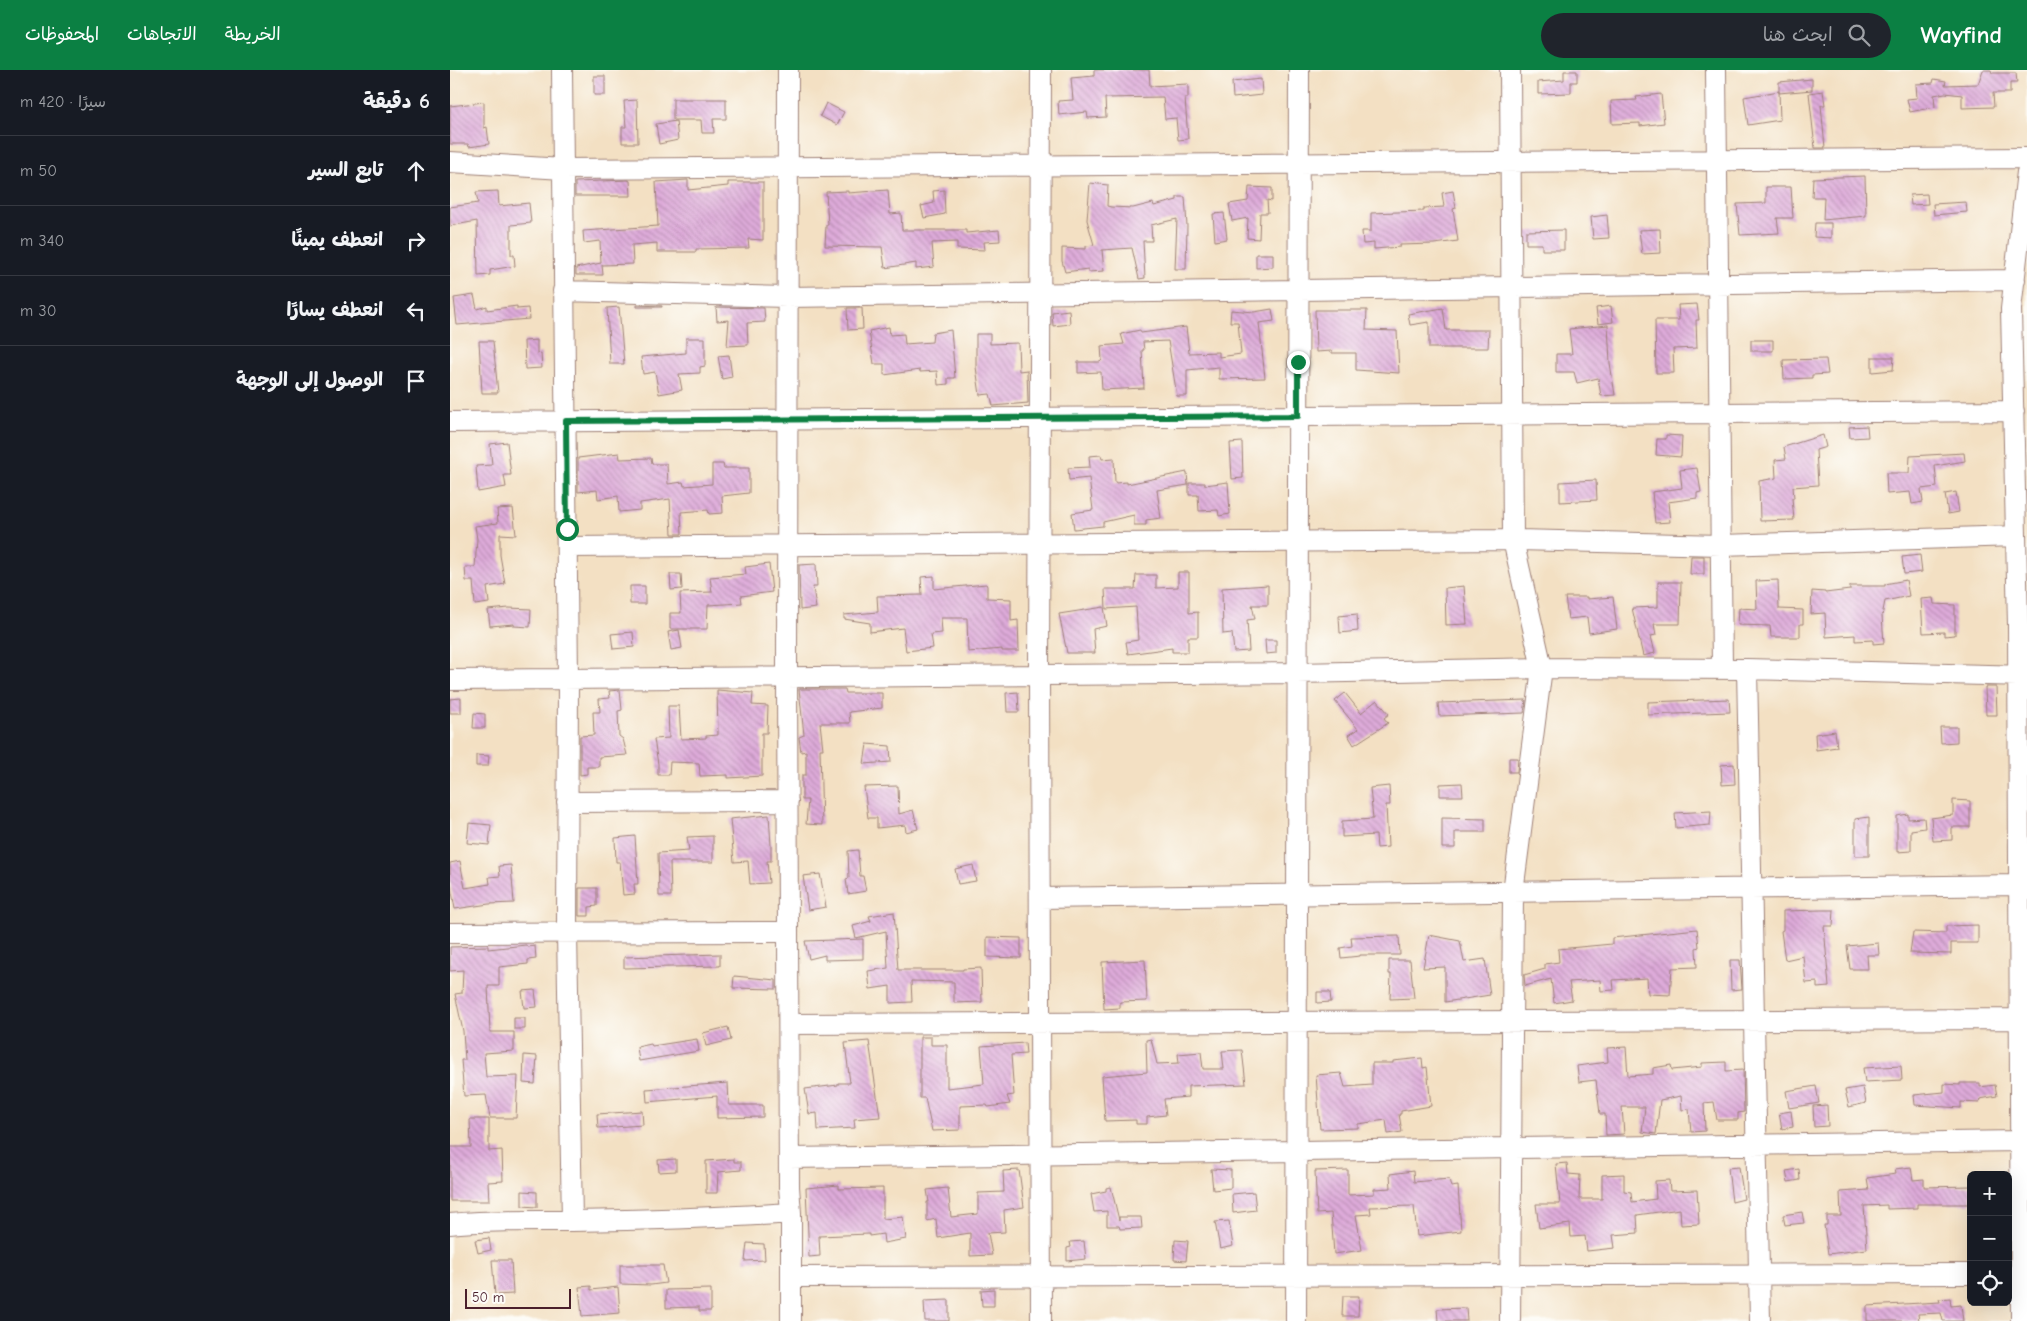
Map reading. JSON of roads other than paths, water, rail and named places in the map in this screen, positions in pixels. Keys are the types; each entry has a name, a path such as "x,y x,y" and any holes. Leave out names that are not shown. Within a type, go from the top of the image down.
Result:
{"street":[{"path":"562,70 568,679 567,932 572,1221"},
{"path":"788,70 787,677 791,1321"},
{"path":"1040,70 1039,675 1042,1321"},
{"path":"1296,1321 1299,70"},
{"path":"1510,70 1513,540 1542,668 1513,892 1510,1321"},
{"path":"1716,70 1722,670"},
{"path":"450,162 563,169 2027,158"},
{"path":"2020,1321 2014,1274 2020,1141 2023,621 2016,536 2011,310 2027,172"},
{"path":"563,291 788,297 2015,280"},
{"path":"450,422 2014,412"},
{"path":"567,547 1513,540 1721,545 2016,536"},
{"path":"450,680 1297,673 1542,668 1747,669 2022,676"},
{"path":"1747,669 1760,1321"},
{"path":"567,802 788,801"},
{"path":"1040,898 2020,885"},
{"path":"450,932 788,932"},
{"path":"789,1024 2020,1019"},
{"path":"789,1158 2020,1141"},
{"path":"450,1224 486,1220 572,1221 752,1216 791,1213"},
{"path":"790,1277 1967,1274"}]}
